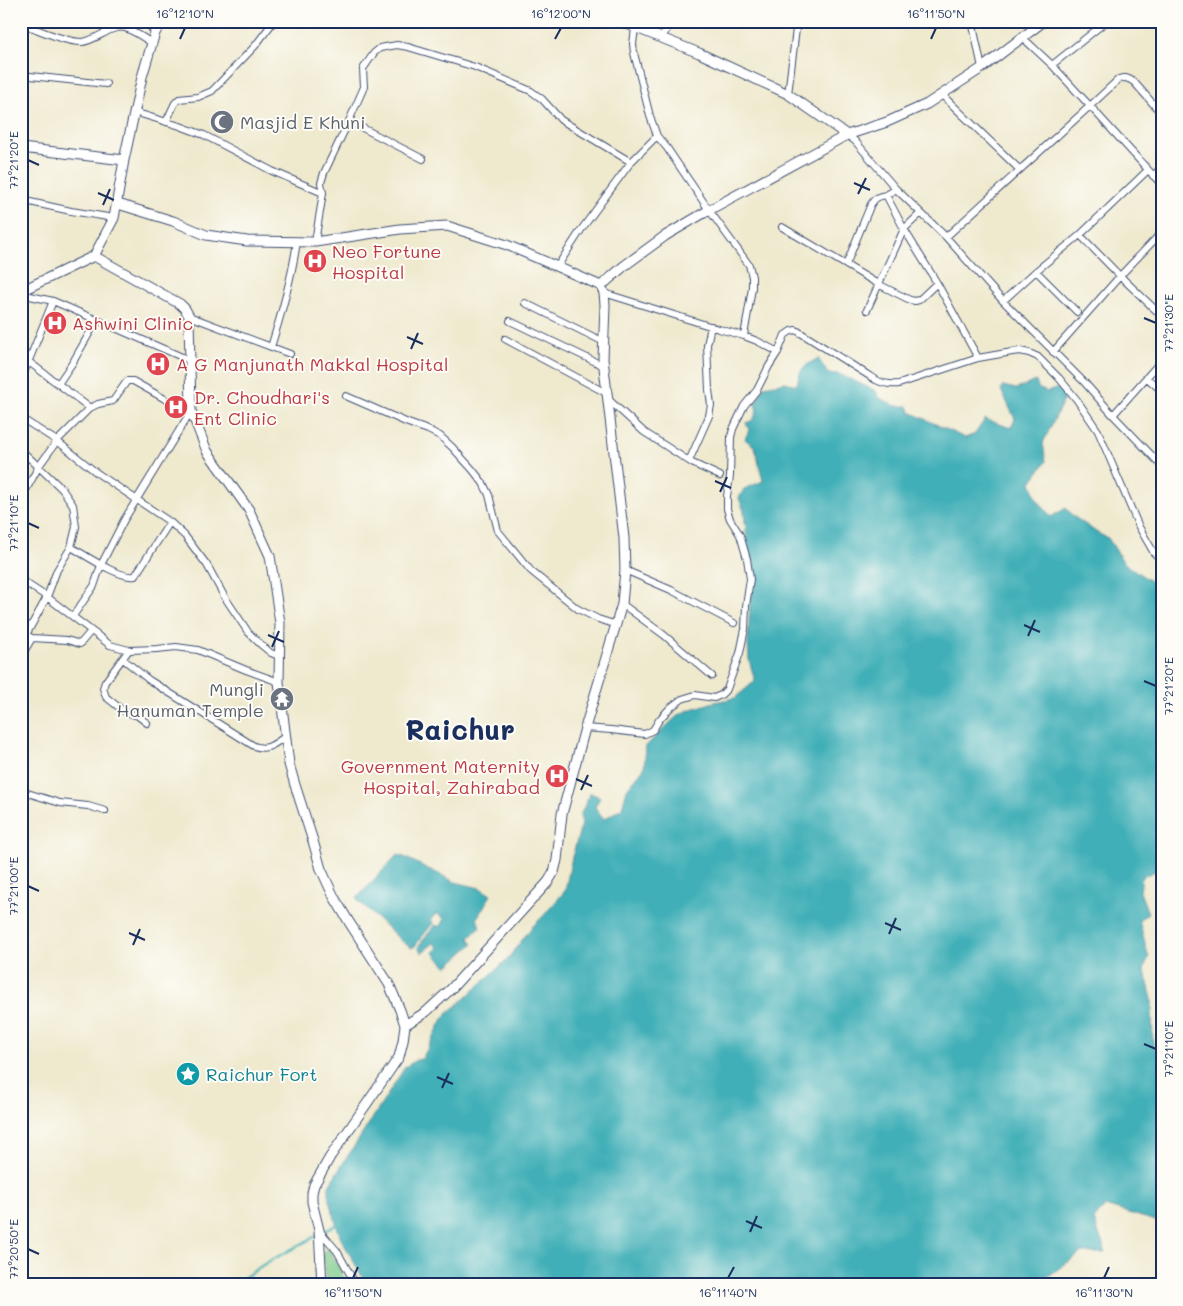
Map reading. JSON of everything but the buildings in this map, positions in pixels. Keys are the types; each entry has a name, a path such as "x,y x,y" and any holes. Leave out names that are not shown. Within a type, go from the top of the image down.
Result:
{"street":[{"path":"146,21 155,33"},
{"path":"21,292 94,256 114,218 142,77 155,33 162,21"},
{"path":"166,122 178,100 198,97 212,91 255,46 274,21"},
{"path":"619,21 699,53 788,94 855,141 896,189 946,237 1003,302 1084,383 1162,466"},
{"path":"649,21 640,29 633,44 650,116 657,136 749,265 752,288 744,336"},
{"path":"661,38 673,21"},
{"path":"788,94 798,21"},
{"path":"405,1025 426,1012 451,989 548,882 556,866 562,814 585,728 617,625 622,604 625,570 624,538 604,366 602,290 624,266 665,236 847,135 887,122 927,104 982,68 1044,21"},
{"path":"1052,65 1107,21"},
{"path":"971,22 982,68"},
{"path":"23,25 72,41 83,42 93,40 116,28 122,27 152,43"},
{"path":"1022,37 1052,65 1162,185"},
{"path":"316,242 323,193 321,183 324,173 350,121 364,87 363,69 380,48 398,45 408,47 475,67 531,91 542,99 561,120 631,162"},
{"path":"21,75 106,84"},
{"path":"946,237 1119,79 1129,78 1134,82 1162,114"},
{"path":"941,94 1020,170"},
{"path":"134,112 204,135 272,171 323,193"},
{"path":"350,121 423,159"},
{"path":"557,266 631,162 657,136"},
{"path":"21,148 124,160"},
{"path":"1003,302 1036,271 1151,173 1162,167"},
{"path":"846,265 871,204 880,195 886,195 896,189"},
{"path":"886,195 978,358"},
{"path":"21,200 114,218"},
{"path":"118,204 173,221 206,235 246,241 316,242 400,229 447,226 507,245 557,266 602,290 756,340 778,352"},
{"path":"867,310 904,229 921,212"},
{"path":"782,227 878,284 910,300 919,300 937,283"},
{"path":"1080,235 1162,316"},
{"path":"1053,352 1120,276 1161,235"},
{"path":"271,346 294,266 297,241"},
{"path":"94,256 180,304 190,316 290,354"},
{"path":"1036,271 1077,312"},
{"path":"21,292 53,301 189,360"},
{"path":"21,380 30,362 53,301"},
{"path":"525,303 604,342"},
{"path":"190,316 191,412 207,451 249,510 270,556 280,623 279,682 289,764 320,869 344,914 390,984 405,1025 404,1041 399,1057 330,1157 314,1185 312,1202 319,1227 322,1285"},
{"path":"58,384 97,320"},
{"path":"510,321 604,366"},
{"path":"689,461 709,416 711,405 707,345 711,326"},
{"path":"585,728 645,734 653,730 670,708 682,699 695,695 714,698 722,696 727,689 740,653 745,629 750,579 747,559 740,535 730,519 727,509 731,438 733,429 744,406 758,390 785,335 791,331 796,330 876,380 891,385 978,358 1020,351 1038,357 1077,400 1098,432 1139,528 1154,553 1162,561"},
{"path":"505,339 608,397 644,432 689,461 720,476"},
{"path":"1113,415 1162,360"},
{"path":"30,362 90,408"},
{"path":"1147,378 1162,391"},
{"path":"21,499 39,466 56,441 90,408 113,400 127,381 133,381 165,399"},
{"path":"346,396 428,430 440,436 452,446 483,483 498,531 531,571 578,609 598,619 617,625"},
{"path":"73,616 94,586 101,564 137,500 191,412"},
{"path":"21,418 56,441 97,473 170,522 185,536 208,565 224,596 248,632 271,654 279,656"},
{"path":"21,450 62,489 73,505 76,527 71,547 57,570 47,597 27,636 21,657"},
{"path":"71,547 125,576 135,576 170,522"},
{"path":"625,570 671,590 734,624"},
{"path":"21,580 47,597 110,645 129,650 176,646 198,650 279,682"},
{"path":"622,604 664,635 712,676"},
{"path":"27,636 67,640 80,644 91,631"},
{"path":"129,650 105,682 103,688 106,697 121,709 138,716 147,723"},
{"path":"123,659 149,680 254,746 264,748 286,736"},
{"path":"21,791 60,803 106,810"},
{"path":"319,1227 337,1251 356,1285"}],"green space":[{"path":"328,1247 348,1285 326,1285 323,1253"}],"water":[{"path":"818,358 828,374 839,374 876,391 878,397 896,406 908,406 910,412 965,438 975,434 985,419 1011,428 1015,419 1001,390 1003,386 1016,389 1036,381 1038,388 1047,392 1061,387 1065,397 1043,443 1046,462 1031,482 1037,499 1051,517 1066,508 1073,516 1108,538 1124,563 1162,589 1162,868 1142,877 1140,892 1148,913 1139,920 1149,958 1144,967 1152,999 1153,1044 1162,1062 1162,1223 1105,1206 1094,1220 1106,1253 1081,1253 1038,1285 367,1285 341,1239 329,1200 329,1185 405,1067 416,1060 422,1059 444,1017 509,957 532,927 565,891 582,823 580,816 590,793 600,797 595,807 604,819 622,808 627,789 644,768 646,746 677,716 714,702 735,698 755,681 749,660 748,644 750,601 755,584 747,541 744,511 739,498 744,489 763,481 755,447 745,439 749,430 746,423 753,420 757,411 755,404 764,386 785,382 797,385 803,368"},
{"path":"397,855 455,882 480,888 491,895 477,918 480,927 469,938 473,944 447,967 433,952 438,948 434,943 421,953 418,947 435,925 440,927 445,919 436,913 431,920 433,923 412,948 404,943 356,899"}],"waterway":[{"path":"323,1232 338,1224"},
{"path":"233,1285 266,1263 318,1235"}],"place":[{"name":"Masjid E Khuni","path":"222,122"},
{"name":"Neo Fortune Hospital","path":"315,261"},
{"name":"Ashwini Clinic","path":"55,323"},
{"name":"A G Manjunath Makkal Hospital","path":"158,364"},
{"name":"Dr. Choudhari's Ent Clinic","path":"176,407"},
{"name":"Mungli Hanuman Temple","path":"282,699"},
{"name":"Government Maternity Hospital, Zahirabad","path":"557,776"},
{"name":"Raichur Fort","path":"188,1074"}],"district":[{"name":"Raichur","path":"460,729"}]}
